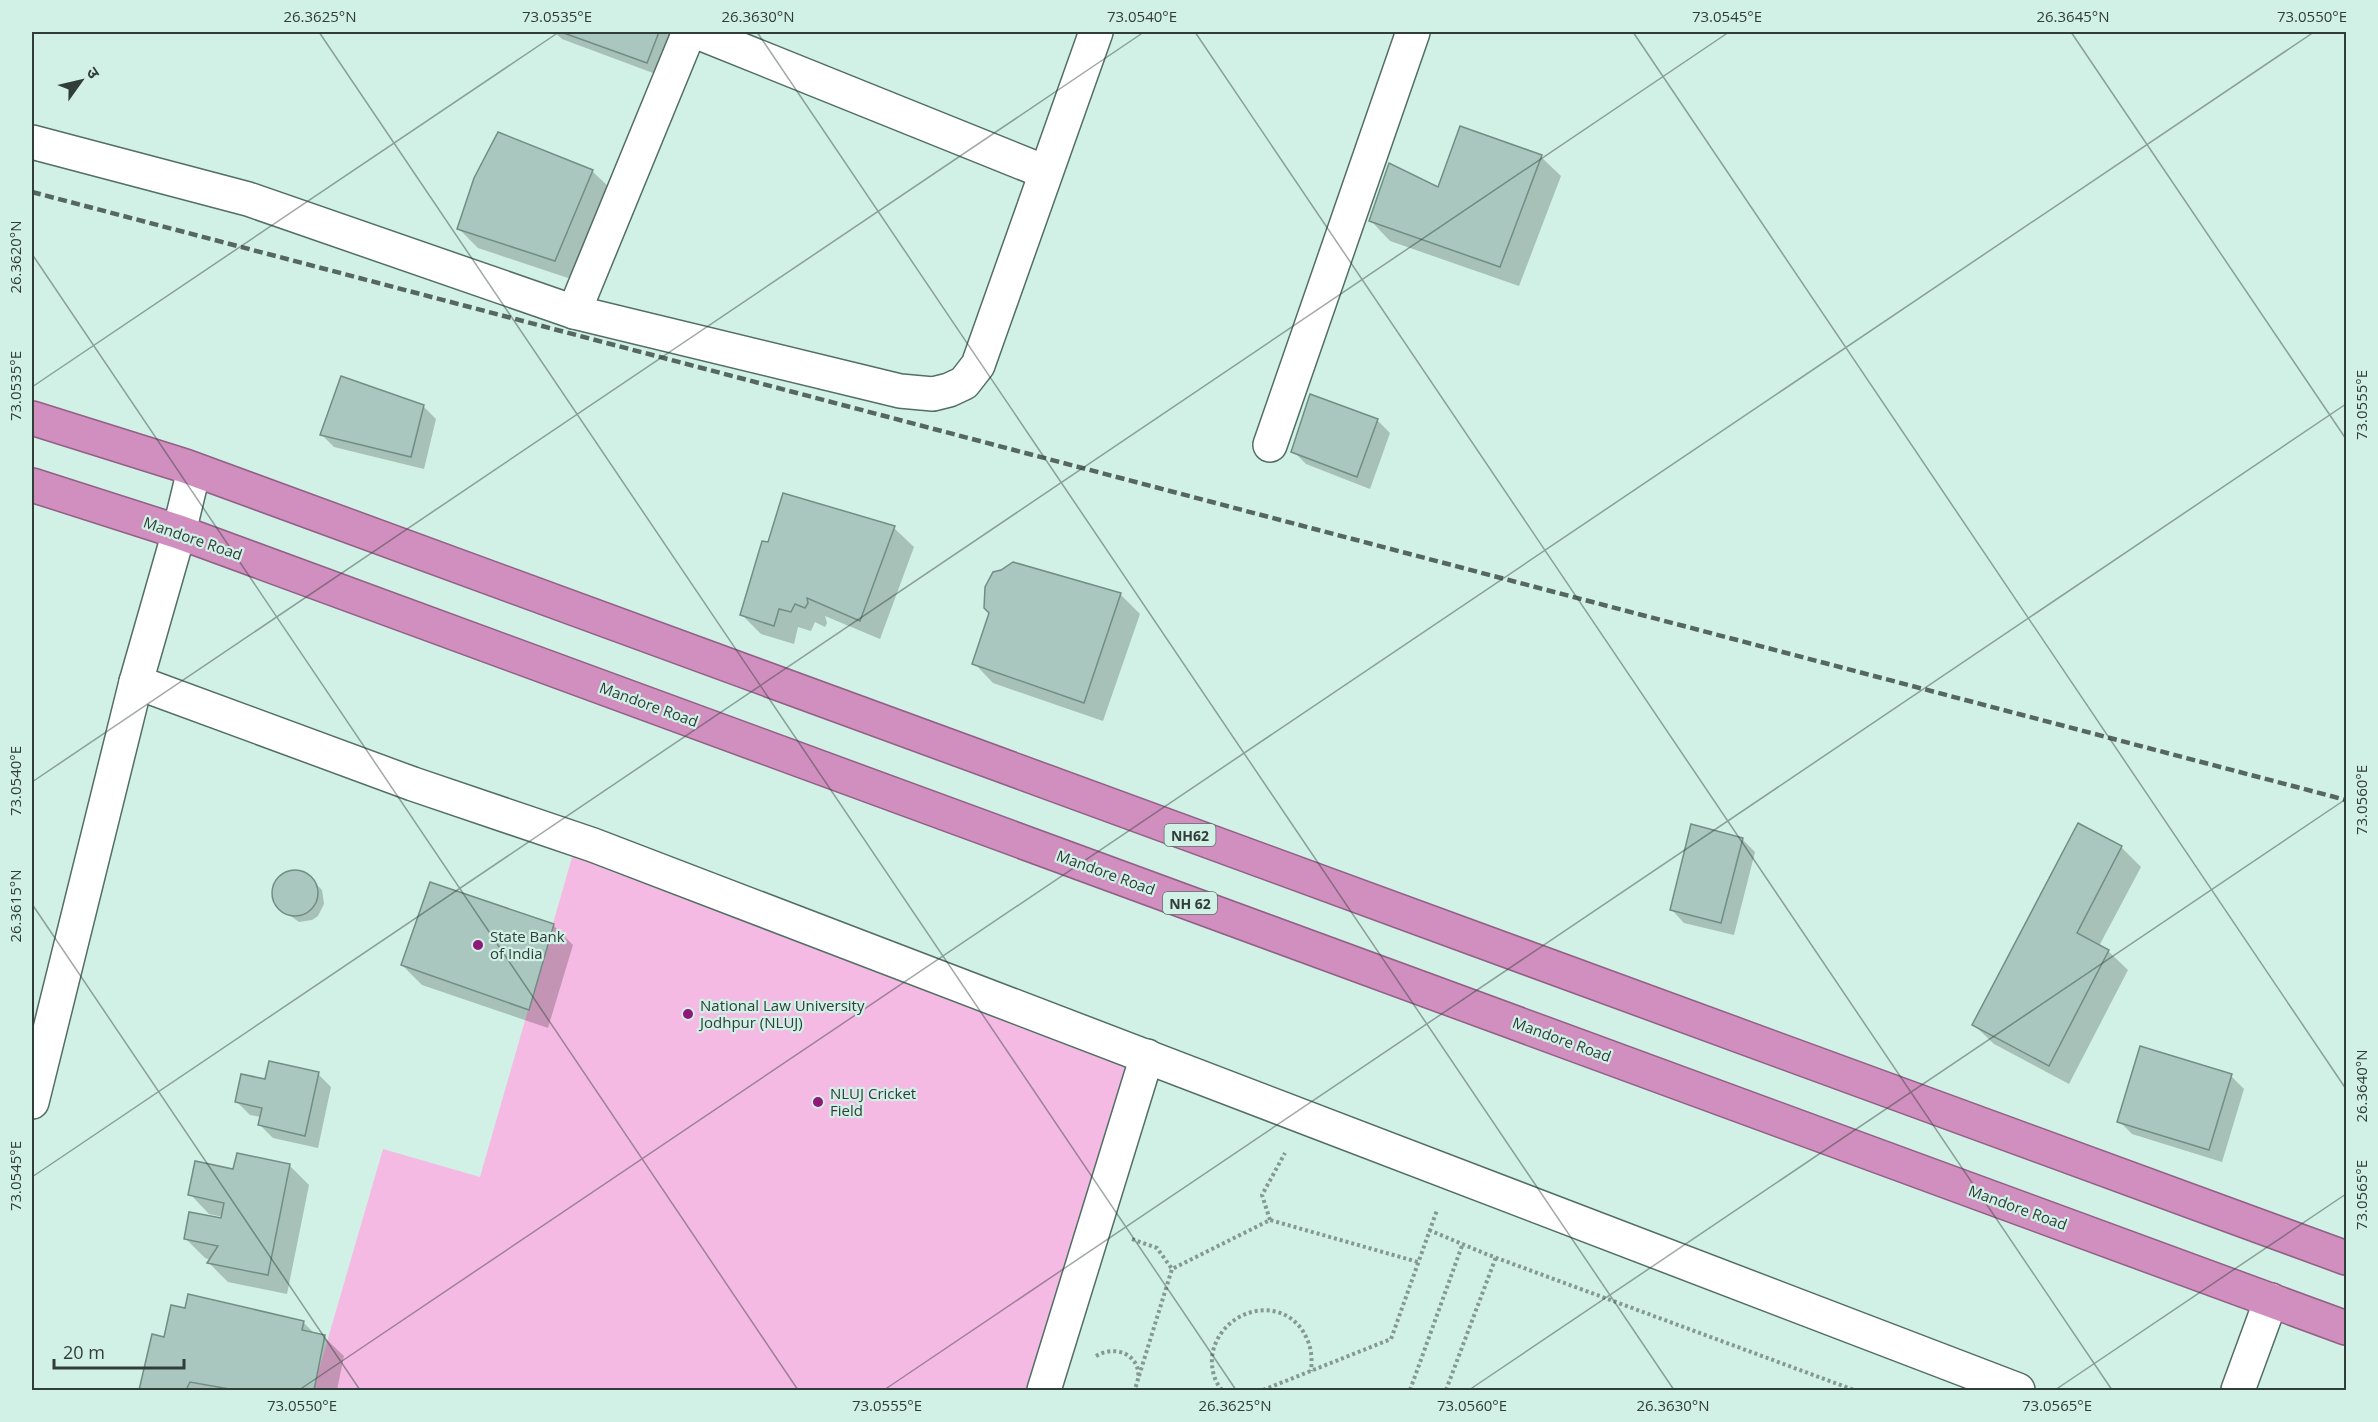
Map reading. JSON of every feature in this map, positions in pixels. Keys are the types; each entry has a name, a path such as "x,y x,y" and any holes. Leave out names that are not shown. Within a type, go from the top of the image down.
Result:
{"highway":[{"name":"NH62","path":"32,418 194,470 2346,1258"},
{"name":"Mandore Road","path":"32,485 179,532 2346,1328"}],"street":[{"path":"574,312 690,32"},
{"path":"697,32 1045,172"},
{"path":"32,142 248,199 574,312 900,391 933,394 964,383 978,365 1096,32"},
{"path":"1270,445 1413,32"},
{"path":"32,1102 136,682 179,532 194,470"},
{"path":"136,682 413,783 593,845 2018,1390"},
{"path":"1044,1390 1147,1056"},
{"path":"2238,1390 2271,1300"}],"path":[{"path":"1270,1220 1262,1195 1286,1151 1275,1147"},
{"path":"1263,1390 1391,1339 1450,1172"},
{"path":"1134,1390 1172,1269 1270,1220 1418,1262"},
{"path":"1429,1230 1854,1390"},
{"path":"1130,1238 1157,1248 1172,1269"},
{"path":"1410,1390 1463,1243"},
{"path":"1446,1390 1496,1257"},
{"path":"1222,1390 1213,1373 1212,1357 1215,1342 1223,1328 1235,1317 1249,1312 1265,1310 1280,1314 1296,1323 1307,1337 1312,1354 1311,1371"},
{"path":"1089,1364 1102,1352 1120,1351 1133,1360 1139,1376"}],"shaded area":[{"name":"NLUJ Cricket Field","path":"577,840 1147,1056 1048,1390 313,1390 383,1149 480,1177"}],"building":[{"path":"561,32 659,32 647,63"},
{"path":"1460,126 1542,155 1500,267 1369,221 1389,163 1438,187"},
{"path":"498,132 593,170 555,261 457,229 474,178"},
{"path":"341,376 424,405 411,457 320,435"},
{"path":"1310,394 1378,419 1357,477 1291,452"},
{"path":"783,493 895,526 860,621 807,598 808,603 805,608 795,604 791,612 779,609 774,626 740,615 762,541 768,542"},
{"path":"1013,562 1121,593 1084,703 972,664 989,613 984,608 985,587 993,572"},
{"path":"2078,823 2122,846 2077,933 2109,950 2049,1066 1972,1025"},
{"path":"1691,824 1743,838 1721,923 1670,910"},
{"path":"295,870 304,871 312,876 317,884 317,902 312,910 304,915 295,916 286,915 278,910 273,902 272,893 273,884 278,876 286,871"},
{"name":"State Bank of India","path":"430,882 554,924 529,1010 401,965"},
{"path":"2140,1046 2232,1074 2209,1150 2117,1122"},
{"path":"269,1061 319,1072 305,1136 258,1125 262,1108 235,1102 241,1074 265,1079"},
{"path":"237,1153 290,1164 268,1275 207,1263 218,1246 184,1239 189,1212 221,1218 224,1203 188,1195 195,1161 233,1169"},
{"path":"188,1294 304,1321 302,1330 325,1335 314,1390 235,1390 190,1382 186,1390 139,1390 152,1334 164,1337 171,1305 185,1308"}],"railway":[{"path":"32,192 2346,800"}],"place":[{"name":"State Bank of India","path":"478,945"},
{"name":"National Law University Jodhpur (NLUJ)","path":"688,1014"},
{"name":"NLUJ Cricket Field","path":"818,1102"}]}
